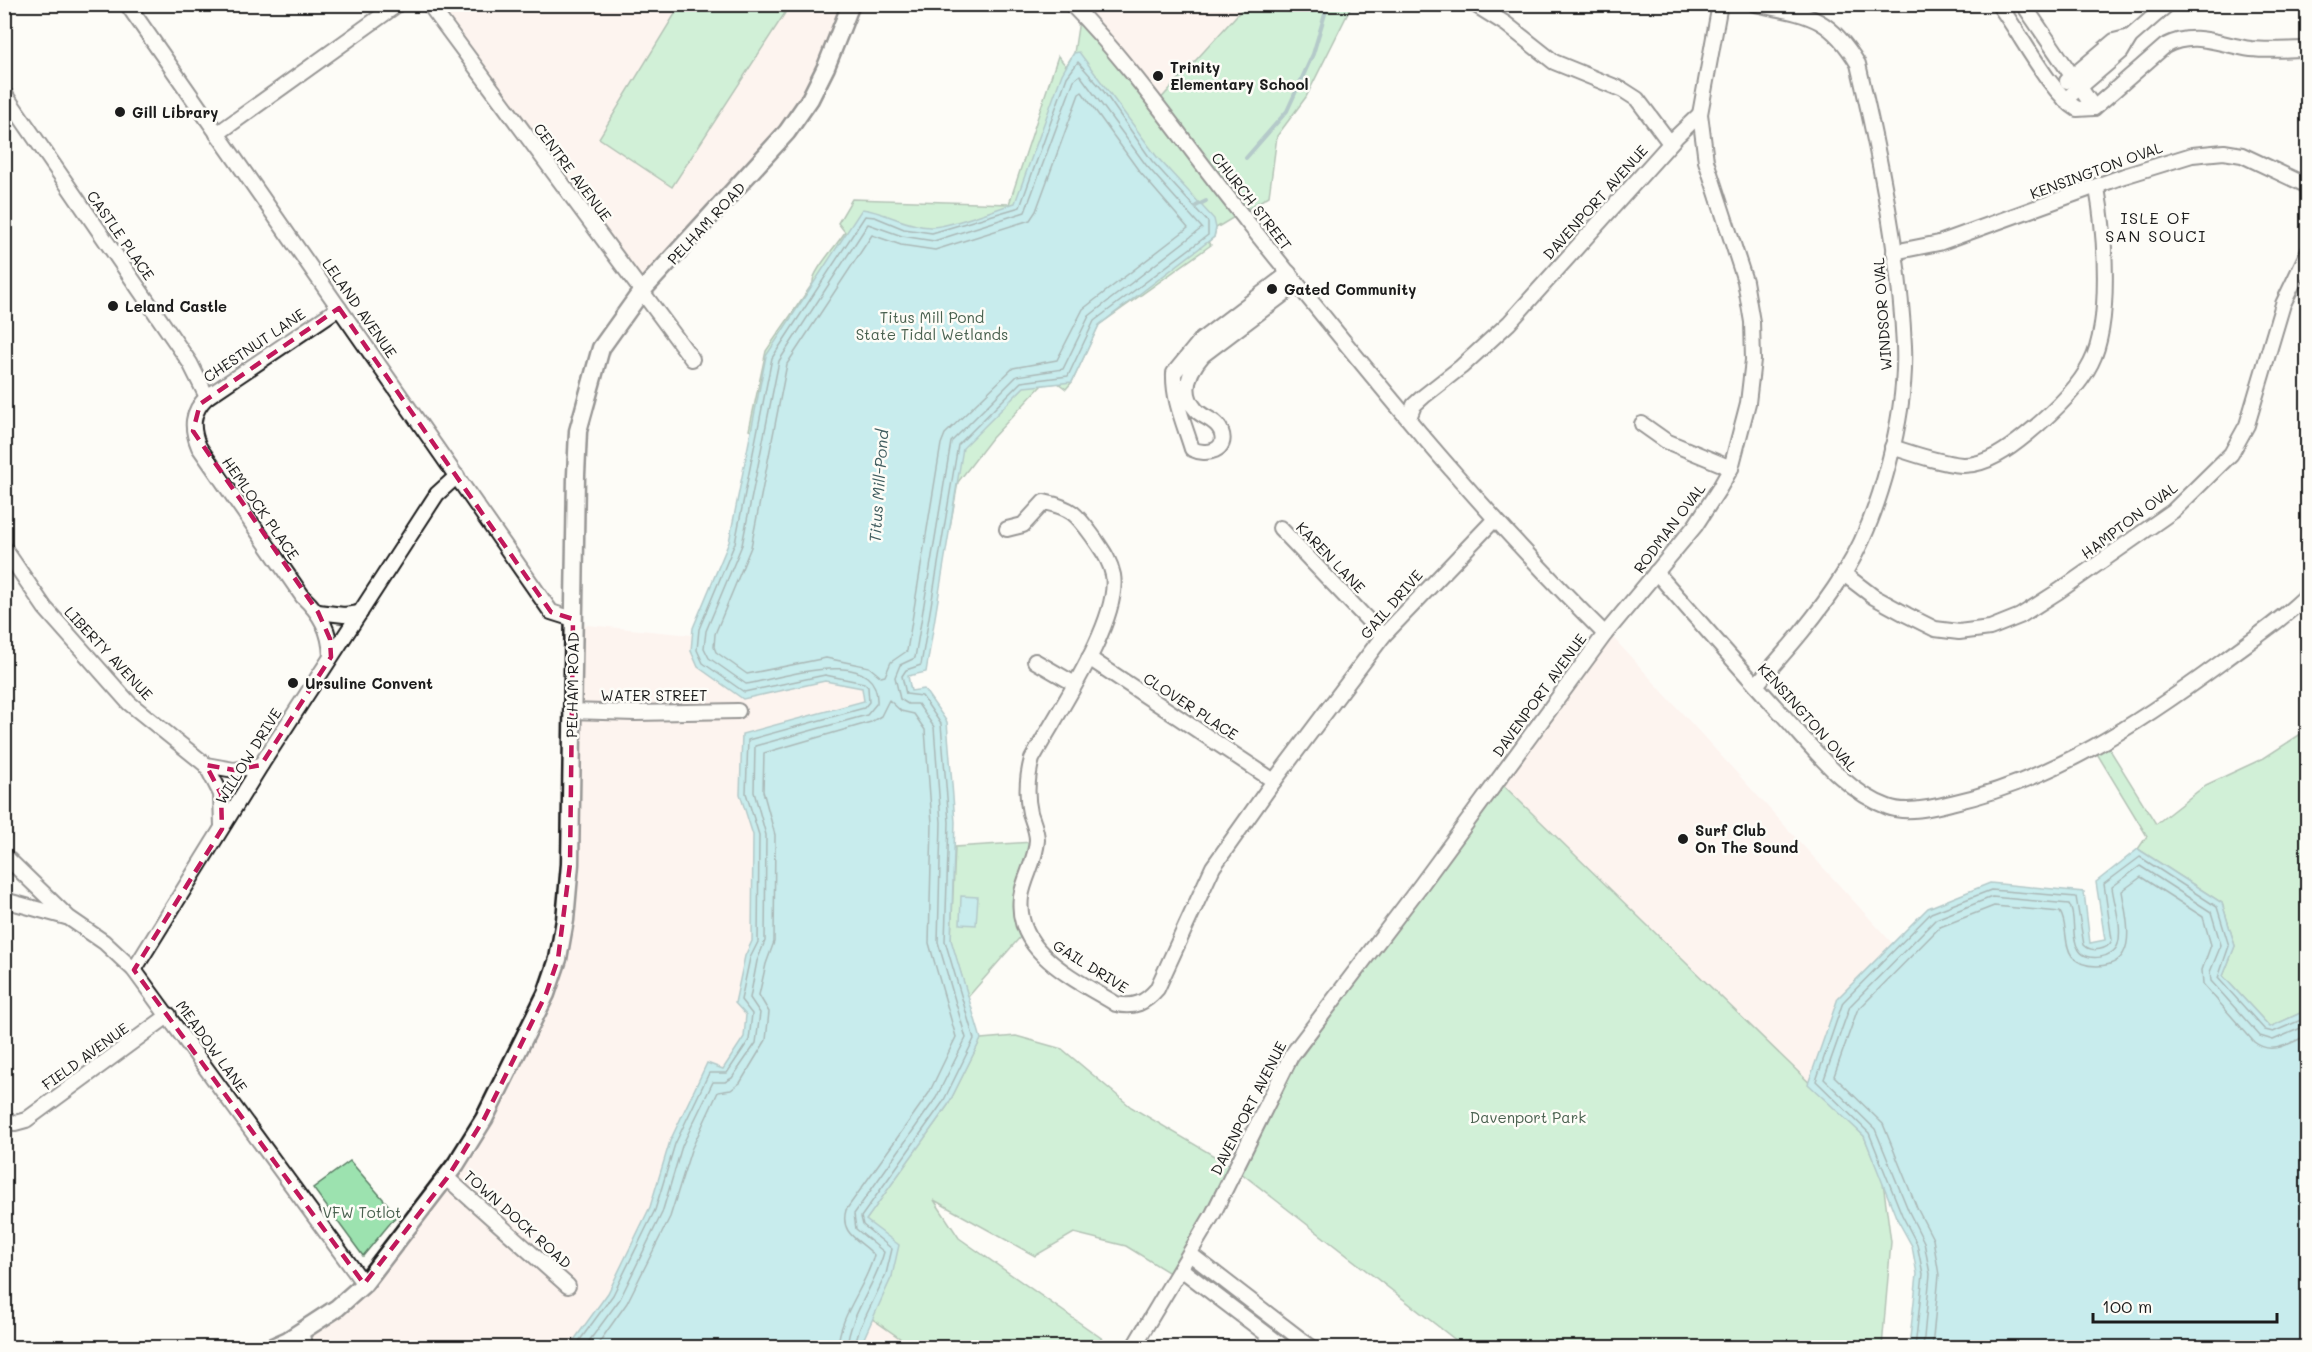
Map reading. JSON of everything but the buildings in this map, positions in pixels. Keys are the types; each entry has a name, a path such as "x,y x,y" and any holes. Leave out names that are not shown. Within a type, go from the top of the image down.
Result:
{"main road":[{"name":"PELHAM ROAD","path":"270,1347 296,1342 364,1284 447,1178 489,1110 546,994 558,959 565,920 570,864 576,475 578,431 584,402 601,348 641,292 787,132 810,99 826,67 851,4"}],"street":[{"name":"LELAND AVENUE","path":"128,4 551,612 573,619"},
{"path":"218,134 398,4"},
{"name":"CENTRE AVENUE","path":"429,4 692,359"},
{"name":"CHURCH STREET","path":"1071,4 1113,47 1293,279 1409,418"},
{"path":"1474,4 1506,24 1554,62 1623,90 1636,99 1670,142"},
{"path":"1700,114 1720,4"},
{"name":"WINDSOR OVAL","path":"1755,4 1814,18 1830,27 1858,64 1894,252 1904,346 1903,385 1892,447 1880,496 1868,528 1844,574 1800,635 1756,685"},
{"path":"1998,4 2061,95 2077,109 2094,108 2165,46 2176,40 2197,38 2252,49 2307,49"},
{"path":"2023,4 2094,108"},
{"path":"2061,95 2080,89 2121,52 2130,37 2168,4"},
{"path":"2061,95 2072,77 2114,41 2130,37"},
{"name":"CASTLE PLACE","path":"4,93 190,363 207,397"},
{"name":"DAVENPORT AVENUE","path":"1133,1347 1190,1254 1292,1056 1605,634 1538,568 1409,418 1414,405 1461,367 1509,323 1670,142 1700,114"},
{"name":"RODMAN OVAL","path":"1605,634 1695,526 1731,468 1748,403 1753,360 1752,322 1745,282 1706,161 1700,114"},
{"name":"KENSINGTON OVAL","path":"1894,252 1939,243 2173,159 2224,152 2242,155 2307,186"},
{"path":"1892,447 1963,465 1981,462 2022,438 2052,413 2091,363 2100,332 2104,229 2097,188"},
{"name":"HAMPTON OVAL","path":"1844,574 1874,597 1907,615 1935,629 1959,632 1990,628 2020,616 2059,591 2173,511 2231,454 2247,425 2283,304 2307,252"},
{"path":"1293,279 1191,368 1187,383 1188,396 1196,411 1215,423 1221,432 1222,442 1217,450 1209,453 1192,449 1186,427 1175,404 1174,373 1201,340 1293,279"},
{"name":"CHESTNUT LANE","path":"194,416 207,397 339,308"},
{"name":"HEMLOCK PLACE","path":"194,416 193,432 199,447 303,597 318,612 330,639 331,657"},
{"path":"1641,424 1666,441 1731,468"},
{"name":"WILLOW DRIVE","path":"135,970 261,765 437,494 457,476"},
{"name":"GAIL DRIVE","path":"1007,529 1023,525 1044,502 1066,506 1080,520 1108,558 1113,576 1112,603 1089,658 1032,759 1027,777 1029,810 1037,836 1036,852 1025,880 1021,900 1022,920 1035,948 1044,957 1116,1004 1137,1005 1148,999 1157,989 1213,867 1274,781 1383,636 1495,519"},
{"name":"KAREN LANE","path":"1280,528 1383,636"},
{"name":"LIBERTY AVENUE","path":"4,548 45,608 129,703 206,765 222,794 222,829"},
{"name":"KENSINGTON OVAL","path":"1656,572 1847,784 1889,808 1907,810 1938,806 1992,794 2052,770 2107,741 2195,682 2272,625 2307,594"},
{"path":"318,612 344,615 360,613"},
{"name":"CLOVER PLACE","path":"1089,658 1274,781"},
{"path":"1035,661 1073,683"},
{"name":"WATER STREET","path":"571,711 635,713 738,711"},
{"name":"LIBERTY AVENUE","path":"206,765 234,770 261,765"},
{"name":"MEADOW LANE","path":"4,855 69,918 104,942 135,970 364,1284"},
{"path":"4,900 69,918"},
{"name":"FIELD AVENUE","path":"4,1119 19,1122 26,1120 169,1015"},
{"name":"TOWN DOCK ROAD","path":"447,1178 568,1286"},
{"path":"1190,1254 1312,1347"},
{"path":"1181,1269 1285,1347"}],"highlighted area":[{"path":"339,308 551,612 573,619 570,864 558,959 546,994 484,1119 447,1178 364,1284 134,970 222,829 221,794 206,765 234,770 261,765 331,657 330,639 318,612 193,431 200,404"}],"shaded area":[{"path":"430,5 849,5 809,96 645,294"},
{"name":"Trinity Elementary School","path":"1071,5 1246,5 1156,105"},
{"path":"577,624 692,635 691,651 698,667 743,699 825,681 862,688 864,702 740,794 753,835 752,942 745,956 744,1037 723,1069 708,1063 670,1141 650,1207 608,1293 569,1347 292,1348 290,1341 336,1313 459,1165 560,964"},
{"path":"1609,633 1892,943 1838,998 1808,1084 1500,782"},
{"path":"871,1318 914,1347 860,1348"}],"green space":[{"path":"681,4 770,5 785,13 672,187 599,138"},
{"name":"Titus Mill Pond State Tidal Wetlands","path":"1246,5 1352,5 1306,97 1277,136 1269,196 1216,228 1214,237 1208,242 1211,245 1099,325 1072,382 1066,389 1058,383 1042,385 992,438 958,482 950,527 749,430 766,351 813,283 816,272 845,232 838,223 852,199 1009,204 1058,56 1066,66 1074,53 1080,14 1156,104"},
{"path":"2307,730 2307,1010 2270,1027 2223,976 2235,946 2222,903 2138,849 2147,836 2096,752 2107,745 2156,824 2206,785 2264,758"},
{"name":"Davenport Park","path":"1500,782 1864,1136 1883,1182 1891,1242 1882,1347 1466,1348 1241,1173 1181,1280 1126,1246 1074,1233 1035,1256 934,1200 959,1238 1114,1347 914,1348 871,1318 892,1276 866,1220 948,1105 981,1039 1016,1036 1062,1049 1131,1107 1241,1172 1297,1063"},
{"path":"1033,842 1022,935 968,997 951,941 955,847"},
{"name":"VFW Totlot","path":"350,1161 397,1215 363,1256 313,1188"}],"water":[{"name":"Titus Mill-Pond","path":"1079,52 1157,157 1214,219 1216,228 1214,237 1099,325 1072,382 1024,387 963,448 926,672 908,676 911,691 924,689 947,722 955,822 951,940 981,1039 948,1105 866,1220 899,1245 892,1276 860,1347 569,1347 608,1293 650,1207 670,1141 707,1063 723,1069 744,1037 746,1015 735,1003 745,956 752,941 753,835 740,794 742,734 864,701 862,688 825,681 743,699 698,667 691,651 693,628 729,542 766,356 862,209 912,224 938,227 1015,203 1062,74 1074,53"},
{"path":"2138,849 2222,903 2235,946 2223,976 2270,1027 2307,1010 2307,1347 1909,1347 1917,1274 1912,1246 1896,1217 1864,1136 1808,1084 1838,998 1928,908 1990,883 2084,892 2090,943 2105,940 2096,882"},
{"path":"961,896 978,897 976,925 960,924"}],"waterway":[{"path":"1246,158 1287,111 1313,54 1328,4"},
{"path":"1196,206 1206,201"}],"place":[{"name":"Trinity Elementary School","path":"1158,76"},
{"name":"Gill Library","path":"120,112"},
{"name":"Gated Community","path":"1272,289"},
{"name":"Leland Castle","path":"113,306"},
{"name":"Ursuline Convent","path":"293,683"},
{"name":"Surf Club On The Sound","path":"1683,839"}],"district":[{"name":"ISLE OF SAN SOUCI","path":"2156,226"}]}
